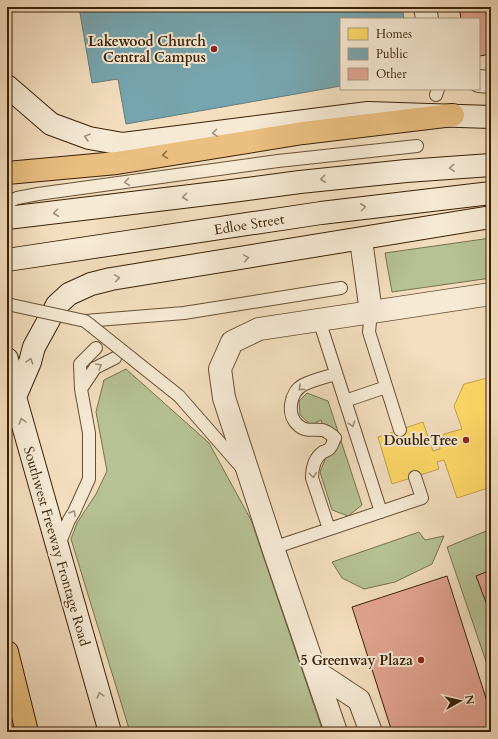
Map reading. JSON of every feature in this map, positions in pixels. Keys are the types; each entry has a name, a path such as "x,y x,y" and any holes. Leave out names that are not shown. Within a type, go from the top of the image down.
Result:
{"highway":[{"path":"7,173 118,163 303,133 453,114"},
{"path":"7,652 27,732"}],"main road":[{"path":"425,7 427,18"},
{"path":"480,81 491,82"},
{"path":"7,86 52,124 89,138 123,144 368,113 453,114 491,117"},
{"path":"7,218 307,181 406,171 491,165"},
{"name":"Edloe Street","path":"7,260 321,213 491,193"},
{"path":"15,397 30,362 34,347 57,305 69,294 90,284 111,279 491,218"},
{"path":"361,240 371,312"},
{"path":"336,732 273,548 224,398 220,370 232,342 259,329 491,294"},
{"name":"Southwest Freeway Frontage Road","path":"7,359 15,397 110,732"},
{"path":"315,671 359,700 370,732"}],"lane":[{"path":"7,203 17,198 38,194 221,169 417,146"},
{"path":"7,304 85,321 184,312 341,288"},
{"path":"371,312 369,332 400,430"},
{"path":"319,320 381,512"},
{"path":"85,321 179,396 250,477"},
{"path":"58,548 69,520 89,479 89,433 81,389 80,364 96,348"},
{"path":"81,389 95,368 115,358"},
{"path":"330,529 312,478 312,470 318,457 322,452 329,449 335,438 322,430 312,431 298,426 291,416 290,407 292,398 297,390 304,384 336,374"},
{"path":"345,401 386,387"},
{"path":"273,548 422,498 415,477"}],"green space":[{"path":"491,238 491,278 392,292 385,253"},
{"path":"126,369 209,443 251,520 323,732 130,732 71,539 77,523 96,494 107,471 96,412 104,380"},
{"path":"307,393 328,401 362,505 348,516 332,510 320,472 329,449 321,420 311,425 300,415 299,401"},
{"path":"491,529 491,676 447,547"},
{"path":"419,532 425,540 444,536 432,564 395,582 364,589 342,578 332,562"}],"building: Homes":[{"name":"DoubleTree","path":"491,377 491,487 457,498 444,460 437,462 439,469 392,484 378,437 423,422 433,451 440,449 439,443 444,434 462,429 454,406 464,384"}],"building: Public":[{"name":"Lakewood Church Central Campus","path":"79,7 402,7 404,18 340,18 340,86 126,124 118,79 92,83"}],"building: Other":[{"path":"459,7 491,7 491,54 480,56 480,18 461,18"},
{"path":"491,570 491,604 487,605 476,576"},
{"name":"5 Greenway Plaza","path":"447,576 491,714 491,732 392,732 352,607"}],"place":[{"name":"Lakewood Church Central Campus","path":"214,49"},
{"name":"DoubleTree","path":"466,440"},
{"name":"5 Greenway Plaza","path":"421,660"}]}
